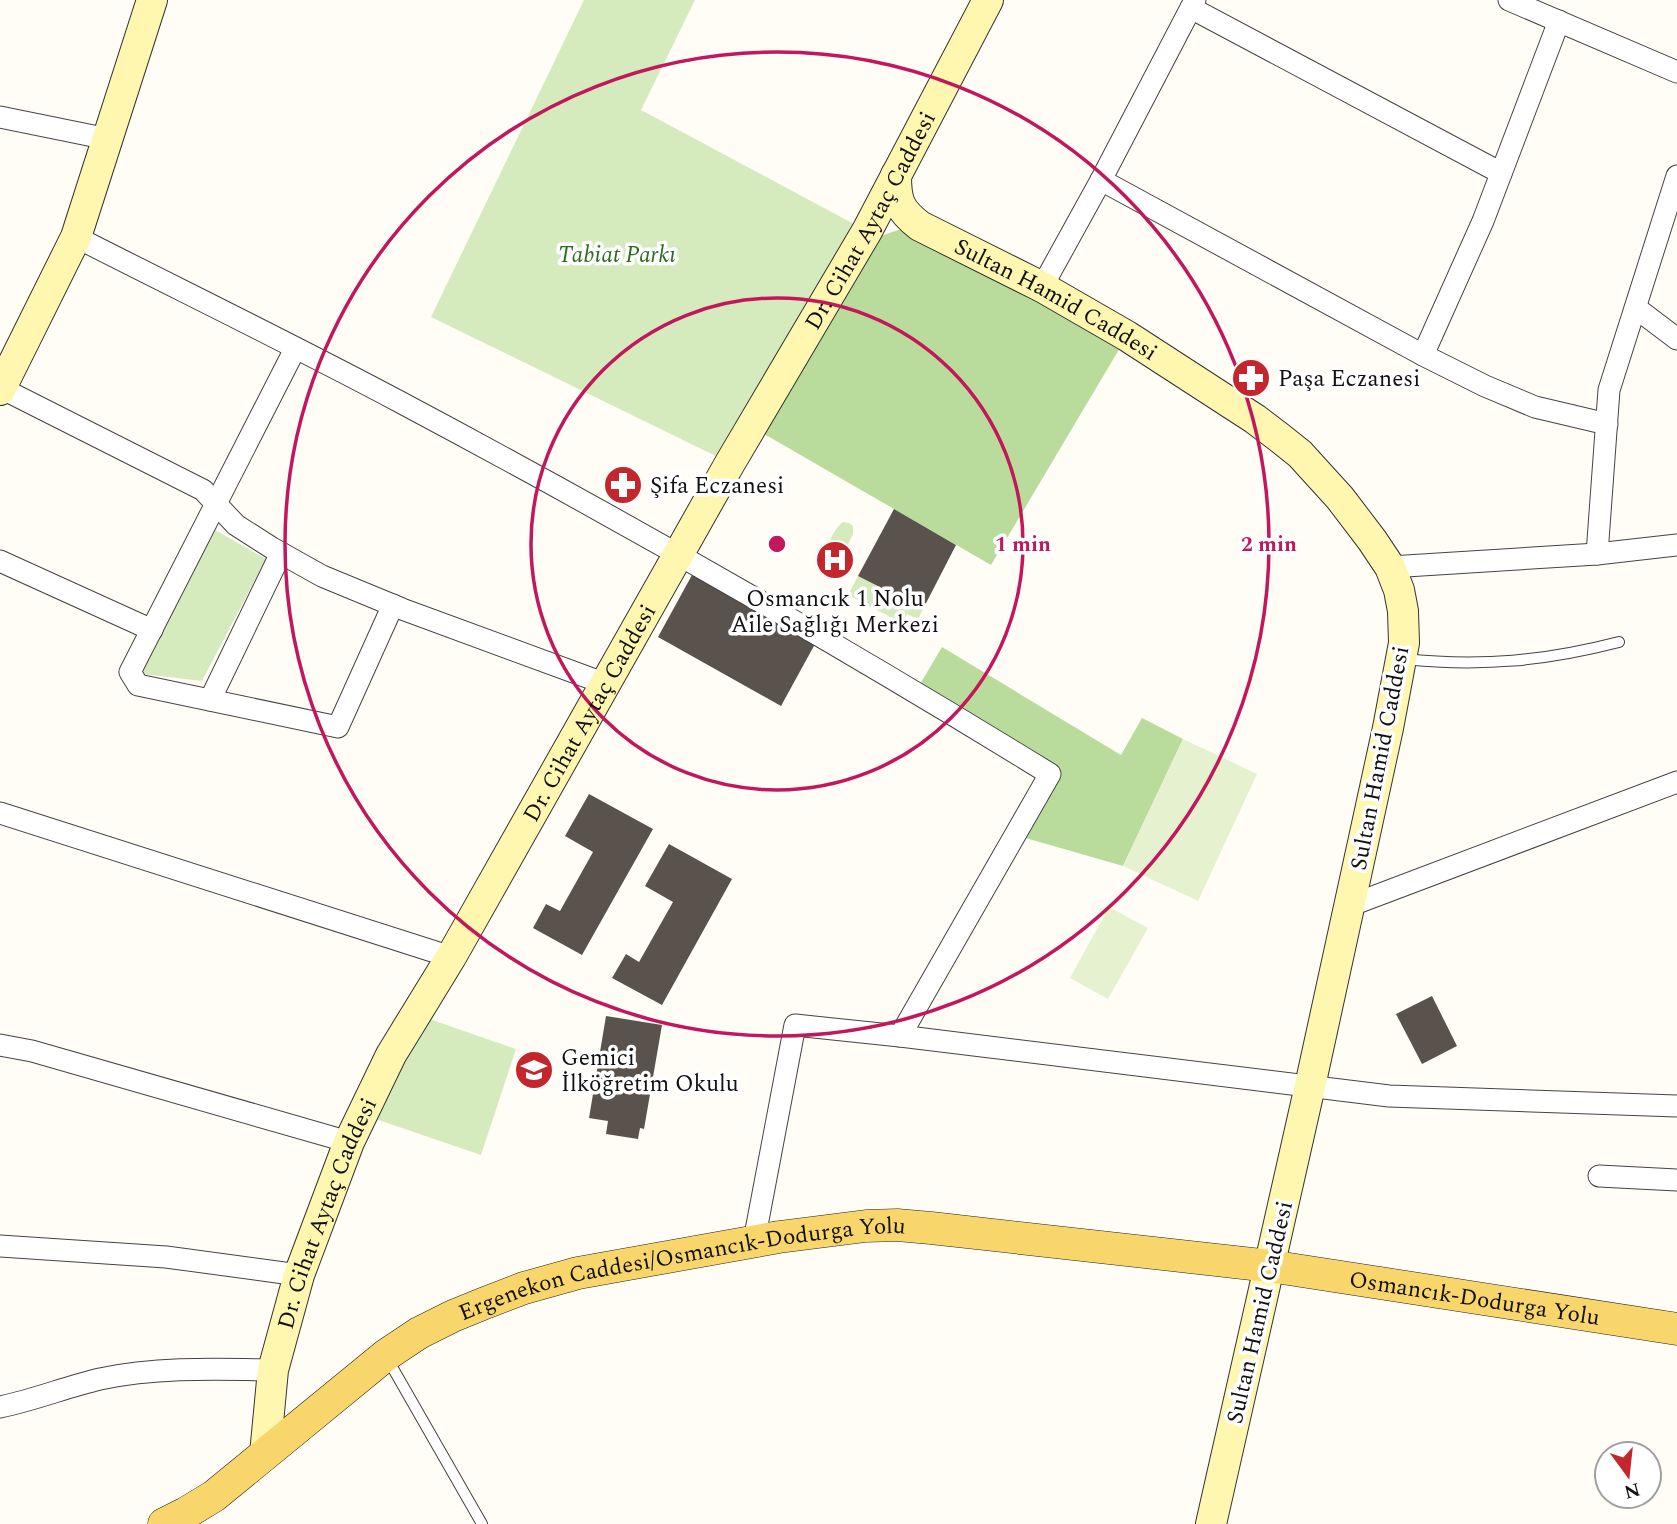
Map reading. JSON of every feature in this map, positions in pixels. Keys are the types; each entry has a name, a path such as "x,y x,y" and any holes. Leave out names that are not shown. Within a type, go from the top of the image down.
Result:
{"main road":[{"name":"Ergenekon Caddesi/Osmancık-Dodurga Yolu","path":"164,1524 214,1496 386,1355 419,1333 453,1316 524,1288 578,1273 754,1241 821,1231 897,1225 1270,1266"},
{"name":"Osmancık-Dodurga Yolu","path":"1270,1266 1677,1329"}],"street":[{"path":"152,0 76,237 1,389 203,490 236,525 322,576 606,684"},
{"name":"Dr. Cihat Aytaç Caddesi","path":"265,1454 273,1370 299,1275 348,1142 391,1055 451,957 730,463 853,255 988,0"},
{"path":"1509,0 1677,72"},
{"path":"1042,287 1193,4 1502,173"},
{"path":"1423,355 1483,221 1559,21"},
{"path":"0,117 108,139"},
{"name":"Sultan Hamid Caddesi","path":"896,175 900,206 920,226 1042,287 1127,336 1255,419 1300,454 1372,540 1390,567 1399,590 1404,635 1388,728 1211,1524"},
{"path":"1597,554 1609,390 1677,176"},
{"path":"1101,180 1485,386 1535,407 1606,424"},
{"path":"853,255 875,238 920,226"},
{"path":"76,237 398,401 680,555 916,691 1050,774 900,1036"},
{"path":"1636,308 1677,339"},
{"path":"295,349 130,672 138,685 338,727 393,605"},
{"path":"1390,567 1597,554 1677,545"},
{"path":"210,700 281,553"},
{"path":"0,561 152,630"},
{"path":"1349,906 1677,782"},
{"path":"0,813 451,957"},
{"path":"754,1241 795,1025 1389,1096 1677,1106"},
{"path":"0,1045 32,1051 348,1142"},
{"path":"1599,1176 1677,1180"},
{"path":"0,1246 166,1257 299,1275"},
{"path":"0,1407 98,1380 158,1370 273,1370"}],"lane":[{"path":"1401,659 1437,663 1510,662 1571,653 1619,642"},
{"path":"386,1355 482,1524"}],"green space":[{"name":"Tabiat Parkı","path":"584,0 695,0 641,110 867,231 730,463 431,317"},
{"path":"920,226 1127,336 991,565 752,427 875,238"},
{"path":"843,522 853,526 853,534 844,553 834,556 828,550 829,543"},
{"path":"215,530 266,559 202,681 143,674 142,668"},
{"path":"858,576 923,609 918,619 907,614 902,623 848,595"},
{"path":"942,647 1121,755 1142,718 1183,739 1123,866 1015,835 1050,773 916,691"},
{"path":"1183,739 1257,774 1198,901 1123,866"},
{"path":"1109,907 1148,928 1108,999 1070,978"},
{"path":"415,1014 516,1049 481,1155 361,1114"}],"building":[{"path":"894,509 956,545 923,609 858,576"},
{"path":"692,575 815,644 781,706 658,637"},
{"path":"589,794 653,829 582,955 533,928 546,904 560,911 593,852 565,836"},
{"path":"669,844 732,879 662,1005 612,978 626,954 639,962 673,902 645,886"},
{"path":"1432,996 1457,1046 1422,1064 1396,1014"},
{"path":"606,1016 662,1025 644,1129 640,1128 638,1139 606,1134 608,1121 589,1118"}],"place":[{"name":"Paşa Eczanesi","path":"1251,378"},
{"name":"Şifa Eczanesi","path":"623,485"},
{"name":"Osmancık 1 Nolu Aile Sağlığı Merkezi","path":"835,560"},
{"name":"Gemici İlköğretim Okulu","path":"534,1070"}]}
